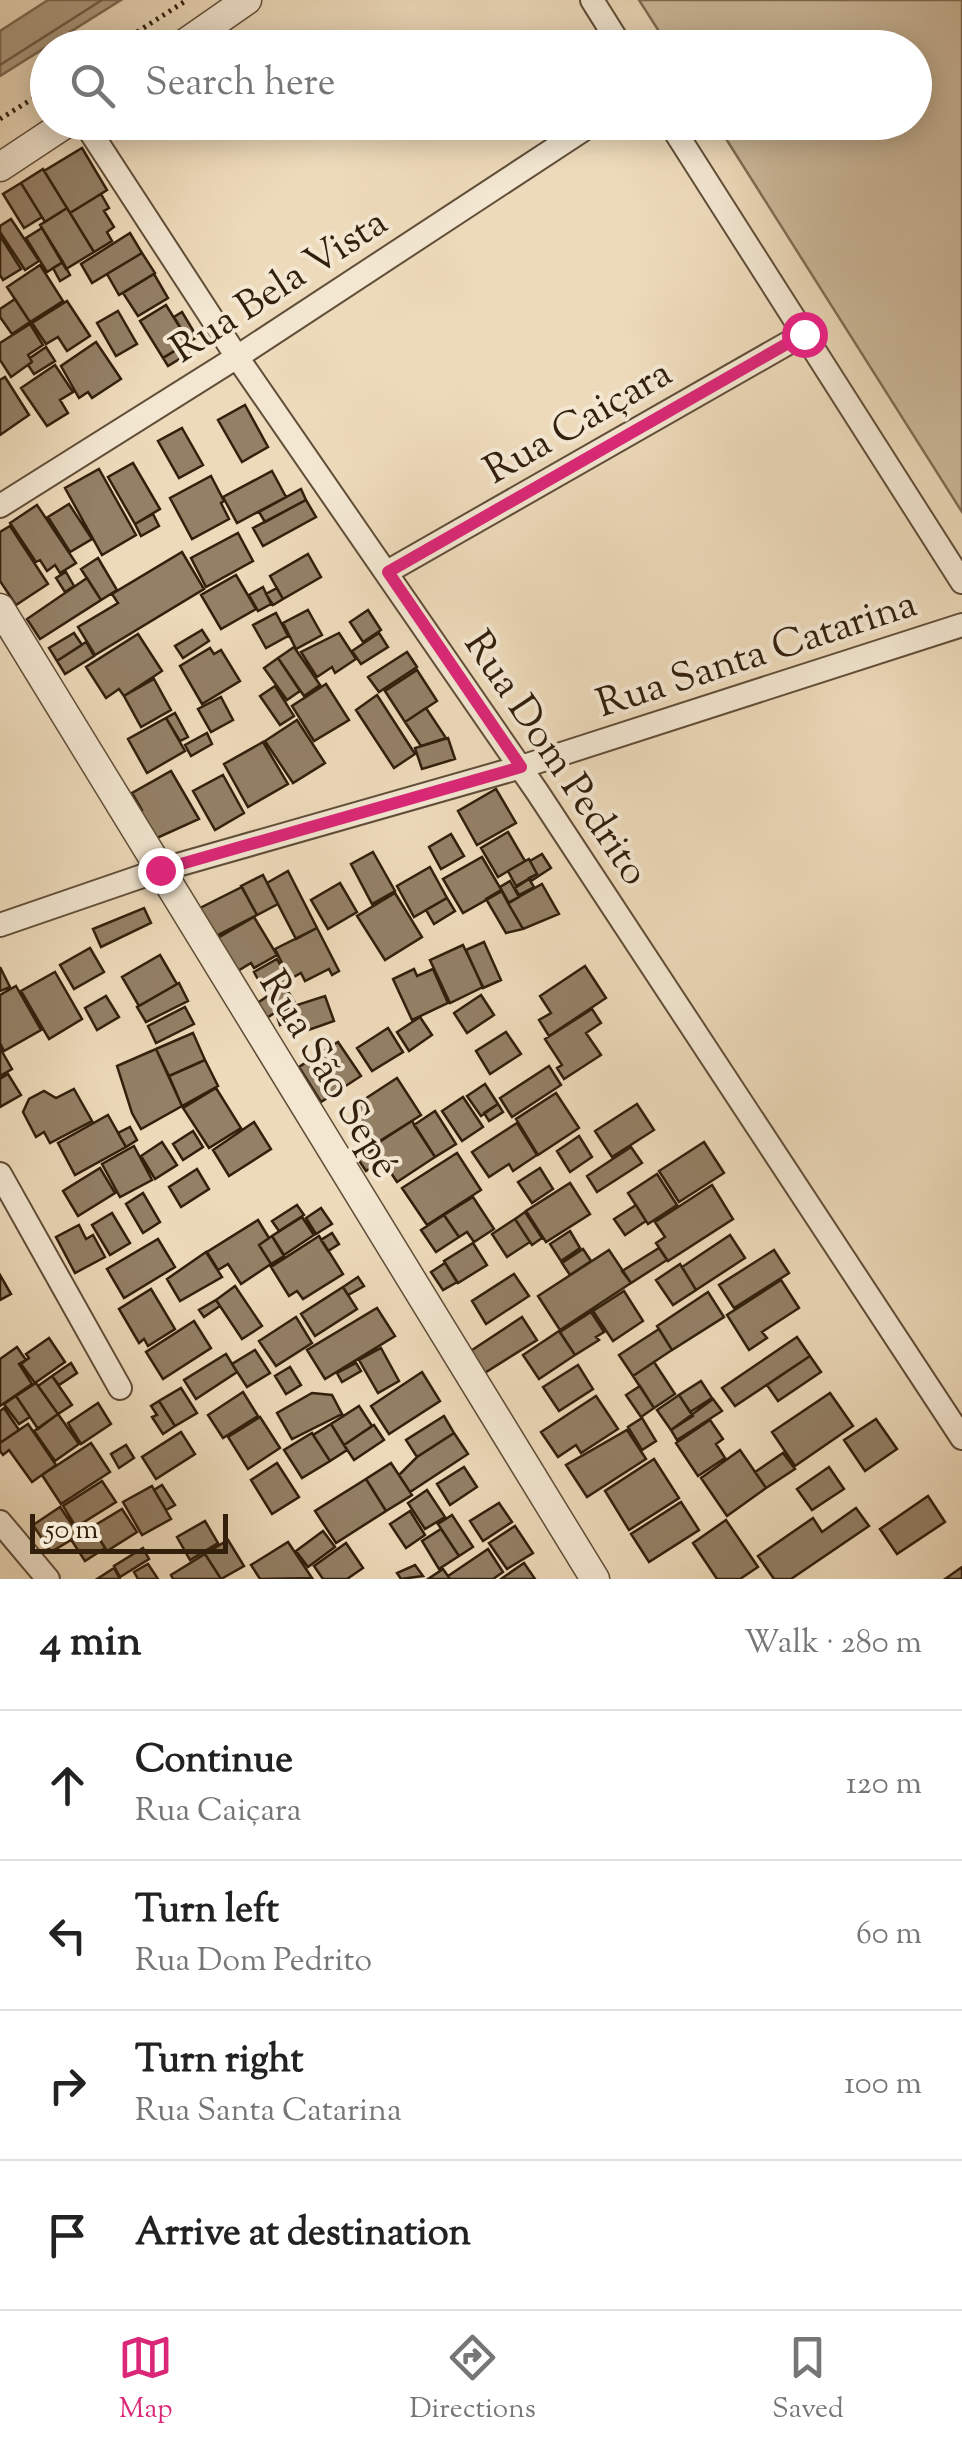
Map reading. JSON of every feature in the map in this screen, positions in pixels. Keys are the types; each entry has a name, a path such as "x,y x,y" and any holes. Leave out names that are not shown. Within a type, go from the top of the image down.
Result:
{"street":[{"path":"204,30 247,0"},
{"path":"592,0 611,30"},
{"path":"0,167 41,140"},
{"name":"Rua Dom Pedrito","path":"96,140 237,356 521,767 962,1438"},
{"name":"Rua Bela Vista","path":"0,506 567,140"},
{"path":"680,140 962,582"},
{"name":"Rua Caiçara","path":"388,572 804,334"},
{"name":"Rua São Sepé","path":"0,608 594,1579"},
{"name":"Rua Santa Catarina","path":"0,924 160,870 521,767 962,625"},
{"path":"0,1174 120,1388"},
{"path":"0,1522 48,1579"}],"path":[{"path":"140,30 187,0"},
{"path":"0,119 30,100"}],"shaded area":[{"path":"639,0 962,0 962,512 727,140 932,140 932,30 658,30"}],"water":[{"path":"48,0 121,0 73,30 30,30 30,57 0,76 0,31"}],"building":[{"path":"82,148 107,190 70,213 44,171"},
{"path":"43,169 67,208 45,222 21,183"},
{"path":"21,183 42,217 24,228 3,194"},
{"path":"101,194 109,208 104,211 114,227 107,232 112,241 94,252 70,213"},
{"path":"67,208 94,252 66,269 40,225"},
{"path":"11,219 39,261 25,270 0,232 0,226"},
{"path":"42,228 63,262 47,272 26,238"},
{"path":"130,233 142,253 92,283 81,264"},
{"path":"0,236 21,269 3,280 0,275"},
{"path":"142,253 155,273 119,295 107,274"},
{"path":"63,262 70,275 60,281 53,268"},
{"path":"40,265 63,301 30,322 7,287"},
{"path":"154,274 168,298 138,316 123,293"},
{"path":"15,299 30,322 12,334 0,317 0,309"},
{"path":"67,301 90,336 67,351 58,337 46,344 32,323"},
{"path":"166,305 189,342 163,358 140,321"},
{"path":"118,311 137,344 116,356 97,323"},
{"path":"182,312 197,337 189,342 174,317"},
{"path":"30,324 43,345 28,355 32,362 11,377 0,360 0,343"},
{"path":"96,342 121,379 92,398 88,392 79,398 61,366"},
{"path":"189,342 194,350 168,366 163,358"},
{"path":"46,347 55,361 34,374 28,365 32,362 30,358"},
{"path":"55,365 73,392 60,400 68,413 47,426 21,388"},
{"path":"5,377 29,415 0,435 0,380"},
{"path":"245,405 268,447 242,462 218,420"},
{"path":"182,428 203,465 179,478 158,441"},
{"path":"133,463 160,509 135,524 108,477"},
{"path":"99,469 136,535 102,555 65,488"},
{"path":"272,471 286,497 237,523 223,497"},
{"path":"211,476 229,519 192,539 170,498"},
{"path":"301,489 306,500 265,522 259,512"},
{"path":"306,500 316,517 263,546 253,528"},
{"path":"69,504 92,539 70,552 48,517"},
{"path":"37,505 76,563 60,573 55,565 47,571 40,560 36,562 10,523"},
{"path":"153,514 159,526 141,536 135,524"},
{"path":"10,526 48,584 16,605 0,581 0,532"},
{"path":"238,533 253,561 206,587 191,558"},
{"path":"182,552 204,589 95,655 78,627 118,603 112,594"},
{"path":"308,554 321,577 283,599 270,576"},
{"path":"98,558 117,590 101,600 81,569"},
{"path":"66,572 74,586 65,592 56,578"},
{"path":"236,575 256,609 221,629 201,595"},
{"path":"87,578 101,600 40,639 27,619"},
{"path":"263,587 271,604 258,611 249,595"},
{"path":"277,588 283,599 273,605 266,594"},
{"path":"308,610 322,635 296,649 283,623"},
{"path":"368,610 381,630 363,642 350,622"},
{"path":"276,613 288,636 266,648 253,625"},
{"path":"202,630 209,641 183,658 175,646"},
{"path":"74,633 82,645 57,661 49,648"},
{"path":"339,633 356,659 335,673 332,667 317,677 301,652"},
{"path":"379,633 388,647 361,664 352,651"},
{"path":"138,634 162,671 124,696 119,689 106,698 86,667"},
{"path":"86,642 94,656 65,674 57,661"},
{"path":"294,647 320,685 304,696 278,658"},
{"path":"210,648 214,654 221,650 240,681 202,704 180,666"},
{"path":"407,652 417,667 379,692 368,677"},
{"path":"278,658 300,691 287,700 264,668"},
{"path":"417,670 437,701 405,722 385,691"},
{"path":"154,679 171,710 141,727 124,696"},
{"path":"326,684 349,720 314,741 292,706"},
{"path":"275,686 294,716 280,725 260,696"},
{"path":"377,695 415,754 394,768 356,710"},
{"path":"221,697 233,720 211,732 198,709"},
{"path":"426,708 446,738 421,746 405,722"},
{"path":"175,713 188,737 180,741 166,718"},
{"path":"166,718 185,751 147,773 128,739"},
{"path":"297,720 325,763 293,783 265,741"},
{"path":"207,733 212,744 191,756 185,745"},
{"path":"448,738 455,759 422,769 415,748"},
{"path":"263,742 288,784 248,807 224,764"},
{"path":"171,771 199,819 157,838 136,814 142,810 132,793"},
{"path":"223,775 244,813 215,830 193,791"},
{"path":"496,789 516,823 477,845 458,811"},
{"path":"508,832 525,861 498,877 481,848"},
{"path":"451,834 464,856 441,869 429,847"},
{"path":"373,852 395,891 372,904 351,864"},
{"path":"542,854 551,868 531,881 529,878 537,874 530,861"},
{"path":"482,857 502,891 463,913 443,879"},
{"path":"529,859 537,874 516,886 508,871"},
{"path":"430,867 447,898 414,917 397,886"},
{"path":"288,871 317,928 296,939 267,883"},
{"path":"263,875 278,904 257,915 241,886"},
{"path":"529,879 534,887 519,895 515,888"},
{"path":"510,881 519,897 509,903 500,887"},
{"path":"340,883 357,912 328,929 311,900"},
{"path":"542,884 559,914 523,929 508,903"},
{"path":"242,887 257,915 214,937 200,908"},
{"path":"501,890 523,929 506,933 486,899"},
{"path":"395,893 422,937 385,960 357,916"},
{"path":"447,898 455,911 434,924 426,910"},
{"path":"144,908 151,923 101,947 93,929"},
{"path":"254,917 277,955 254,968 251,963 236,972 216,939"},
{"path":"317,928 339,971 332,975 329,969 305,981 301,973 290,979 275,949"},
{"path":"484,942 501,980 483,988 466,950"},
{"path":"463,945 483,987 450,1003 430,960"},
{"path":"90,948 104,972 74,989 60,965"},
{"path":"160,955 177,984 139,1006 122,977"},
{"path":"277,959 289,981 266,994 254,972"},
{"path":"585,966 606,998 549,1036 539,1020 551,1013 540,996"},
{"path":"0,967 10,987 0,991"},
{"path":"414,969 417,976 433,969 448,1003 412,1020 393,979"},
{"path":"55,972 82,1019 49,1039 21,991"},
{"path":"179,983 188,1001 146,1022 137,1007"},
{"path":"284,985 294,1001 260,1022 250,1008"},
{"path":"16,986 41,1030 4,1051 0,1043 0,995"},
{"path":"481,995 494,1015 467,1033 454,1013"},
{"path":"106,996 119,1017 97,1030 85,1008"},
{"path":"325,996 334,1021 303,1032 294,1006"},
{"path":"294,1006 303,1032 292,1035 288,1022 280,1025 276,1013"},
{"path":"185,1007 194,1024 156,1043 148,1026"},
{"path":"592,1009 601,1023 586,1033 601,1055 564,1079 557,1068 562,1065 545,1039"},
{"path":"420,1017 432,1035 409,1051 397,1032"},
{"path":"388,1028 403,1052 372,1071 357,1048"},
{"path":"506,1032 521,1054 490,1074 476,1051"},
{"path":"193,1033 205,1060 169,1076 156,1049"},
{"path":"338,1042 361,1076 321,1102 299,1067"},
{"path":"0,1048 12,1069 0,1076"},
{"path":"156,1049 182,1106 141,1129 117,1066"},
{"path":"205,1060 218,1086 182,1106 169,1076"},
{"path":"549,1066 561,1085 512,1117 500,1098"},
{"path":"8,1074 21,1095 0,1107 0,1079"},
{"path":"397,1078 421,1115 375,1144 351,1108"},
{"path":"485,1084 498,1104 481,1116 467,1096"},
{"path":"216,1088 241,1128 209,1148 183,1108"},
{"path":"74,1089 92,1121 50,1143 44,1132 36,1137 23,1112 29,1099 44,1091 56,1098"},
{"path":"556,1093 579,1128 538,1155 516,1119"},
{"path":"463,1097 483,1127 462,1141 442,1111"},
{"path":"498,1104 503,1112 489,1121 484,1113"},
{"path":"637,1104 654,1130 612,1157 595,1131"},
{"path":"435,1111 456,1144 435,1157 414,1125"},
{"path":"108,1115 126,1147 75,1175 58,1143"},
{"path":"412,1121 435,1157 397,1182 373,1146"},
{"path":"254,1122 271,1149 229,1176 213,1150"},
{"path":"517,1123 537,1155 513,1171 509,1164 489,1177 472,1152"},
{"path":"130,1127 137,1140 126,1147 118,1133"},
{"path":"193,1131 203,1147 183,1160 173,1144"},
{"path":"579,1136 592,1157 570,1172 557,1151"},
{"path":"162,1142 177,1165 155,1179 141,1156"},
{"path":"704,1142 724,1173 679,1202 659,1171"},
{"path":"134,1146 152,1180 120,1197 102,1164"},
{"path":"631,1147 642,1163 597,1192 587,1176"},
{"path":"373,1149 381,1161 366,1171 358,1159"},
{"path":"457,1153 481,1190 427,1225 402,1188"},
{"path":"100,1168 115,1193 78,1216 63,1191"},
{"path":"540,1168 553,1189 532,1203 518,1182"},
{"path":"197,1169 209,1189 181,1207 169,1187"},
{"path":"657,1174 677,1205 648,1224 628,1193"},
{"path":"570,1183 590,1214 546,1242 526,1211"},
{"path":"712,1185 733,1219 668,1261 656,1243 665,1237 655,1222"},
{"path":"143,1193 160,1222 143,1233 126,1204"},
{"path":"473,1197 494,1229 474,1242 467,1232 459,1237 444,1215"},
{"path":"297,1205 304,1215 279,1231 272,1221"},
{"path":"636,1205 646,1221 625,1235 614,1219"},
{"path":"321,1208 332,1224 316,1234 306,1218"},
{"path":"525,1212 542,1238 532,1245 515,1219"},
{"path":"112,1213 130,1243 110,1255 92,1225"},
{"path":"444,1215 459,1237 436,1252 421,1230"},
{"path":"302,1217 314,1235 284,1255 272,1236"},
{"path":"515,1219 530,1242 507,1257 492,1234"},
{"path":"258,1220 269,1238 259,1245 271,1264 241,1284 228,1264 218,1270 207,1252"},
{"path":"79,1225 86,1239 93,1235 105,1257 75,1273 56,1237"},
{"path":"570,1231 580,1248 561,1261 550,1244"},
{"path":"332,1233 339,1244 328,1251 321,1240"},
{"path":"730,1235 745,1258 696,1290 682,1267"},
{"path":"272,1236 284,1256 271,1264 259,1245"},
{"path":"319,1236 343,1274 303,1299 297,1291 289,1296 271,1267"},
{"path":"158,1239 175,1267 124,1298 107,1269"},
{"path":"473,1243 487,1265 458,1283 444,1261"},
{"path":"659,1248 667,1260 631,1283 622,1271"},
{"path":"583,1249 591,1261 570,1275 562,1263"},
{"path":"609,1250 631,1283 560,1330 538,1296"},
{"path":"774,1250 789,1273 734,1308 719,1285"},
{"path":"206,1252 222,1277 180,1301 167,1279"},
{"path":"445,1263 457,1282 443,1290 431,1272"},
{"path":"680,1264 696,1290 673,1305 656,1280"},
{"path":"514,1274 529,1296 486,1324 472,1301"},
{"path":"0,1275 11,1294 0,1300"},
{"path":"358,1277 364,1286 348,1295 343,1287"},
{"path":"781,1280 799,1308 762,1332 767,1338 749,1350 727,1315"},
{"path":"235,1286 262,1326 242,1339 216,1300"},
{"path":"343,1287 357,1309 315,1336 301,1314"},
{"path":"151,1289 175,1329 148,1346 144,1339 139,1343 119,1309"},
{"path":"624,1291 643,1321 613,1341 593,1311"},
{"path":"708,1292 724,1317 672,1350 657,1326"},
{"path":"216,1300 220,1306 204,1317 199,1310"},
{"path":"377,1308 395,1336 325,1379 307,1350"},
{"path":"591,1312 604,1332 596,1337 599,1340 575,1355 560,1332"},
{"path":"296,1317 312,1343 276,1366 259,1341"},
{"path":"522,1317 537,1340 483,1374 469,1352"},
{"path":"194,1321 211,1348 163,1379 146,1352"},
{"path":"659,1329 672,1350 633,1376 619,1355"},
{"path":"559,1331 575,1355 539,1379 523,1355"},
{"path":"797,1337 810,1356 735,1406 722,1388"},
{"path":"49,1338 65,1362 35,1383 21,1364 29,1358 26,1354"},
{"path":"17,1347 26,1360 19,1364 32,1384 0,1406 0,1359"},
{"path":"381,1348 399,1381 378,1393 359,1360"},
{"path":"255,1350 270,1373 247,1387 232,1364"},
{"path":"226,1354 237,1372 196,1399 184,1380"},
{"path":"810,1356 821,1372 778,1401 767,1385"},
{"path":"654,1362 675,1394 654,1408 633,1376"},
{"path":"71,1363 77,1373 59,1385 52,1376"},
{"path":"356,1363 361,1371 342,1382 337,1373"},
{"path":"578,1365 593,1389 559,1411 543,1387"},
{"path":"290,1367 301,1385 286,1394 275,1376"},
{"path":"422,1372 440,1401 389,1434 371,1406"},
{"path":"52,1376 72,1405 58,1414 38,1386"},
{"path":"701,1381 712,1398 690,1412 679,1395"},
{"path":"36,1383 58,1414 38,1429 16,1396"},
{"path":"640,1386 654,1408 641,1417 626,1395"},
{"path":"181,1388 197,1413 175,1426 159,1401"},
{"path":"243,1392 258,1416 223,1438 208,1415"},
{"path":"312,1393 332,1395 342,1414 292,1439 277,1413"},
{"path":"830,1393 853,1426 795,1466 772,1432"},
{"path":"679,1395 693,1416 671,1430 657,1410"},
{"path":"16,1396 30,1417 19,1424 4,1404"},
{"path":"596,1396 618,1429 581,1453 576,1445 558,1457 541,1432"},
{"path":"713,1399 722,1411 677,1440 671,1430"},
{"path":"159,1401 175,1426 163,1434 152,1417 157,1415 151,1406"},
{"path":"98,1403 111,1424 81,1444 68,1423"},
{"path":"359,1406 372,1426 344,1445 331,1424"},
{"path":"4,1408 19,1430 0,1443 0,1411"},
{"path":"58,1414 79,1444 55,1461 34,1431"},
{"path":"444,1416 454,1433 417,1457 406,1440"},
{"path":"260,1417 280,1448 248,1469 228,1437"},
{"path":"642,1418 656,1441 642,1450 628,1427"},
{"path":"876,1419 897,1449 865,1471 844,1440"},
{"path":"710,1420 723,1439 716,1444 725,1458 698,1476 676,1443"},
{"path":"28,1424 56,1465 32,1482 9,1450 3,1455 0,1451 0,1443"},
{"path":"331,1424 347,1450 330,1461 313,1435"},
{"path":"374,1425 384,1440 354,1460 344,1445"},
{"path":"627,1430 646,1459 587,1497 566,1465"},
{"path":"181,1432 195,1454 156,1479 142,1457"},
{"path":"312,1433 330,1461 302,1478 284,1450"},
{"path":"454,1433 468,1454 410,1492 399,1475 417,1457"},
{"path":"91,1443 110,1472 61,1504 42,1475"},
{"path":"126,1445 134,1458 119,1468 111,1454"},
{"path":"740,1450 766,1488 727,1516 701,1478"},
{"path":"783,1453 795,1469 766,1488 755,1472"},
{"path":"654,1459 679,1498 629,1530 605,1491"},
{"path":"277,1463 299,1497 272,1514 251,1480"},
{"path":"391,1463 412,1495 386,1511 366,1479"},
{"path":"464,1467 477,1487 450,1505 437,1484"},
{"path":"829,1467 844,1489 812,1510 797,1489"},
{"path":"366,1479 386,1511 336,1543 315,1511"},
{"path":"102,1481 116,1502 76,1527 63,1506"},
{"path":"162,1485 175,1505 166,1510 154,1490"},
{"path":"152,1486 171,1519 142,1535 123,1502"},
{"path":"427,1490 445,1517 425,1529 408,1503"},
{"path":"928,1496 945,1522 897,1554 880,1529"},
{"path":"681,1502 699,1530 649,1562 631,1534"},
{"path":"499,1503 512,1522 483,1541 470,1521"},
{"path":"60,1507 79,1535 51,1552 33,1525"},
{"path":"856,1508 869,1526 791,1579 774,1579 758,1556 813,1518 822,1532"},
{"path":"122,1509 137,1532 107,1551 92,1527"},
{"path":"410,1511 425,1535 406,1548 390,1524"},
{"path":"452,1515 473,1547 459,1556 438,1524"},
{"path":"726,1520 758,1567 740,1579 717,1579 693,1543"},
{"path":"205,1521 218,1543 190,1560 177,1537"},
{"path":"515,1526 533,1553 507,1569 489,1543"},
{"path":"92,1527 105,1548 85,1561 72,1541"},
{"path":"441,1529 459,1556 439,1569 422,1541"},
{"path":"323,1531 335,1547 308,1567 296,1551"},
{"path":"228,1540 244,1566 221,1579 205,1554"},
{"path":"288,1542 312,1578 260,1579 251,1565"},
{"path":"346,1543 363,1568 347,1579 323,1579 314,1566"},
{"path":"143,1548 149,1559 120,1577 114,1566"},
{"path":"488,1549 503,1572 493,1579 450,1579 448,1576"},
{"path":"205,1554 221,1579 173,1579 171,1575"},
{"path":"524,1563 535,1579 501,1579"},
{"path":"148,1564 158,1579 138,1579 134,1572"},
{"path":"415,1565 423,1576 401,1579 397,1573"},
{"path":"962,1567 962,1579 945,1579"},
{"path":"114,1568 120,1579 97,1579"},
{"path":"443,1569 450,1579 428,1579"}],"route":[{"path":"160,870 521,767 388,572 804,334"}]}
